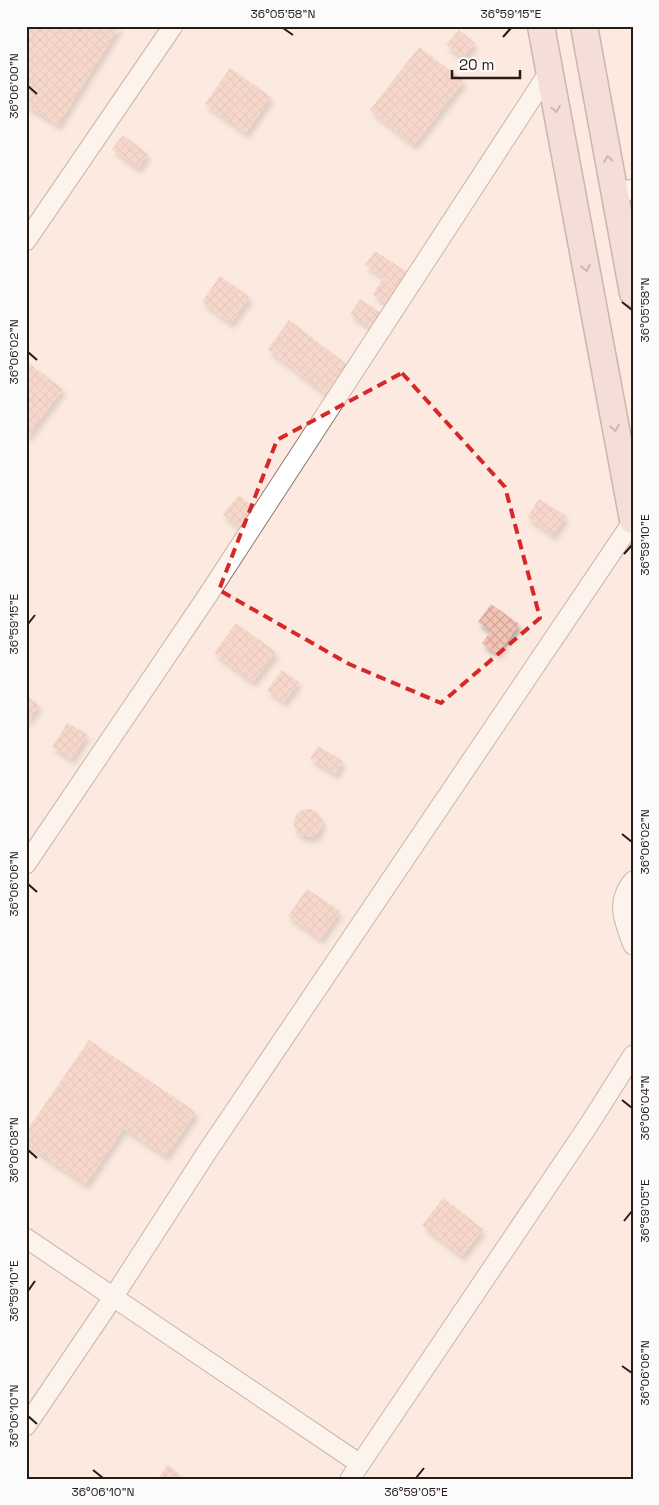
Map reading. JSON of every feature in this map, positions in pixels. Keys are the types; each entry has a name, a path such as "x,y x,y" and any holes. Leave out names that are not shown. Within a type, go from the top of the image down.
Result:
{"main road":[{"path":"541,26 633,521"},
{"path":"584,26 624,192 633,293"}],"street":[{"path":"26,241 174,26"},
{"path":"26,864 206,598 549,72"},
{"path":"26,1426 114,1296 206,1152 633,521"},
{"path":"633,881 623,896 621,913 633,946"},
{"path":"26,1238 114,1296 355,1471 585,1132 633,1055"}],"highlighted area":[{"path":"402,373 505,487 540,618 441,703 349,664 219,590 277,440"}],"building":[{"path":"26,26 120,26 58,125 26,105"},
{"path":"459,30 475,43 463,58 446,45"},
{"path":"419,47 464,81 414,145 370,110"},
{"path":"230,68 271,97 246,133 205,104"},
{"path":"123,135 148,154 138,168 112,149"},
{"path":"375,251 410,274 389,305 373,294 384,277 365,265"},
{"path":"220,276 250,297 231,323 202,302"},
{"path":"360,299 383,314 373,329 350,314"},
{"path":"289,320 350,367 329,396 268,349"},
{"path":"26,361 63,389 28,436 26,435"},
{"path":"239,495 257,511 241,529 223,514"},
{"path":"539,499 566,516 553,535 527,517"},
{"path":"491,604 519,624 498,654 482,643 491,631 478,622"},
{"path":"236,623 276,652 253,682 214,653"},
{"path":"282,670 299,682 284,702 267,690"},
{"path":"26,695 39,705 26,723"},
{"path":"67,723 87,734 72,759 52,747"},
{"path":"318,746 343,761 336,774 310,758"},
{"path":"308,809 318,813 322,823 318,833 308,837 298,833 294,823 298,813"},
{"path":"307,889 340,911 321,939 288,916"},
{"path":"89,1040 196,1112 166,1156 124,1128 86,1184 26,1144 26,1132"},
{"path":"443,1198 483,1229 462,1256 422,1225"},
{"path":"168,1465 185,1479 157,1479"}]}
